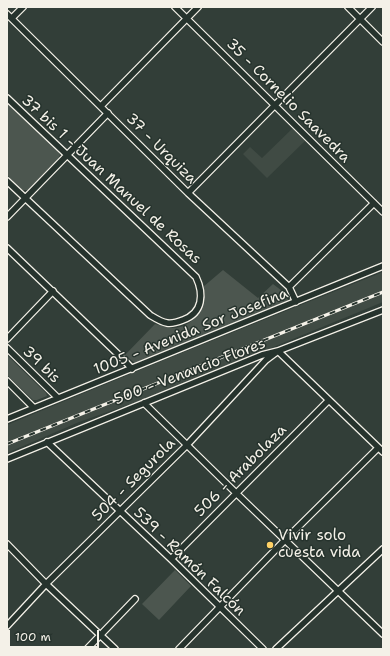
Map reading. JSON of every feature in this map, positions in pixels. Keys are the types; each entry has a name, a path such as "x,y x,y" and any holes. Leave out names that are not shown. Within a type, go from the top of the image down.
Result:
{"street":[{"path":"9,16 23,7"},
{"name":"35 - Cornelio Saavedra","path":"175,7 382,211"},
{"path":"100,106 198,7"},
{"path":"348,7 383,42"},
{"path":"188,193 372,7"},
{"name":"37 - Urquiza","path":"9,16 188,193 289,287 296,302"},
{"name":"37 bis 1 - Juan Manuel de Rosas","path":"7,98 196,277 200,284 201,294 199,307 196,314 176,323 167,323 150,315 24,198"},
{"path":"7,217 66,154 108,113"},
{"path":"7,181 24,198"},
{"path":"289,287 374,203"},
{"path":"7,248 132,369"},
{"name":"1005 - Avenida Sor Josefina","path":"7,419 383,266"},
{"path":"7,339 53,291"},
{"name":"500 - Venancio Flores","path":"7,459 262,355 278,351 383,310"},
{"name":"39 bis","path":"7,348 58,398"},
{"path":"179,649 285,540 381,450 278,351"},
{"name":"504 - Segurola","path":"7,626 46,584 186,446 266,360 278,351"},
{"path":"7,381 34,408"},
{"name":"506 - Arabolaza","path":"171,559 329,400"},
{"path":"144,403 186,446 383,634"},
{"name":"539 - Ramón Falcón","path":"48,442 263,649"},
{"path":"7,544 46,584 115,649"},
{"path":"276,649 383,549"},
{"path":"87,649 135,599"}],"shaded area":[{"path":"7,102 57,149 60,155 57,161 28,190 22,190 7,175"},
{"path":"294,127 306,140 267,178 243,154 250,147 262,158"},
{"path":"223,270 258,298 273,284 286,294 289,302 136,364 125,355 155,324 171,328 186,325 192,321 197,315 203,302 203,287"},
{"path":"383,272 383,302 159,394 79,422 7,453 7,425"},
{"path":"7,355 46,393 47,396 33,400 7,375"},
{"path":"175,570 191,586 159,620 142,604"}],"railway":[{"path":"7,444 383,292"}],"place":[{"name":"Vivir solo cuesta vida","path":"270,545"}]}
